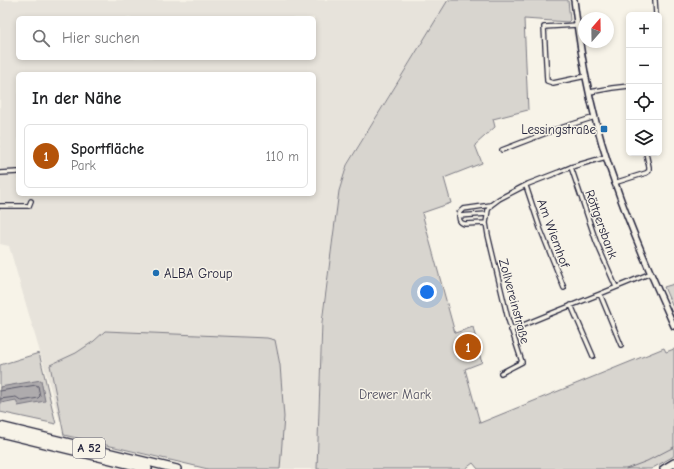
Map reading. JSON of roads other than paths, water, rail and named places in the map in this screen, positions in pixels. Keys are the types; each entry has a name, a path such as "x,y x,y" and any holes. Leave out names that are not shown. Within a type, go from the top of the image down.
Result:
{"highway":[{"name":"A 52","path":"0,426 177,469"},
{"name":"A 52","path":"0,433 148,469"},
{"path":"664,469 674,463"}],"main road":[{"path":"574,0 586,76 606,157 614,183 650,273 674,326"}],"street":[{"path":"655,0 656,12"},
{"path":"577,25 544,27 547,81 553,83 586,76"},
{"path":"590,92 626,86"},
{"path":"502,150 595,116"},
{"path":"614,183 649,171 647,156"},
{"path":"486,223 462,224 460,222 459,213 463,209 491,205 499,199 526,186 571,167 606,157"},
{"name":"Röttgersbank","path":"571,167 600,251 616,287"},
{"path":"0,172 16,172"},
{"name":"Am Wiemhof","path":"526,186 540,228 564,288"},
{"path":"0,206 29,206 31,201"},
{"name":"Zollvereinstraße","path":"491,205 487,214 486,223 488,235 511,330 522,362 501,372"},
{"path":"459,216 487,214"},
{"path":"511,330 650,273"},
{"path":"600,294 621,345"},
{"path":"571,305 593,356"}],"water":[{"path":"41,380 45,401 18,406 16,400 1,403 0,387"}],"waterway":[{"path":"626,469 647,461 674,447"}],"place":[{"name":"Lessingstraße","path":"604,129"},
{"name":"ALBA Group","path":"156,273"},
{"name":"Sportfläche","path":"468,347"}],"park label":[{"name":"Drewer Mark","path":"395,394"}]}
